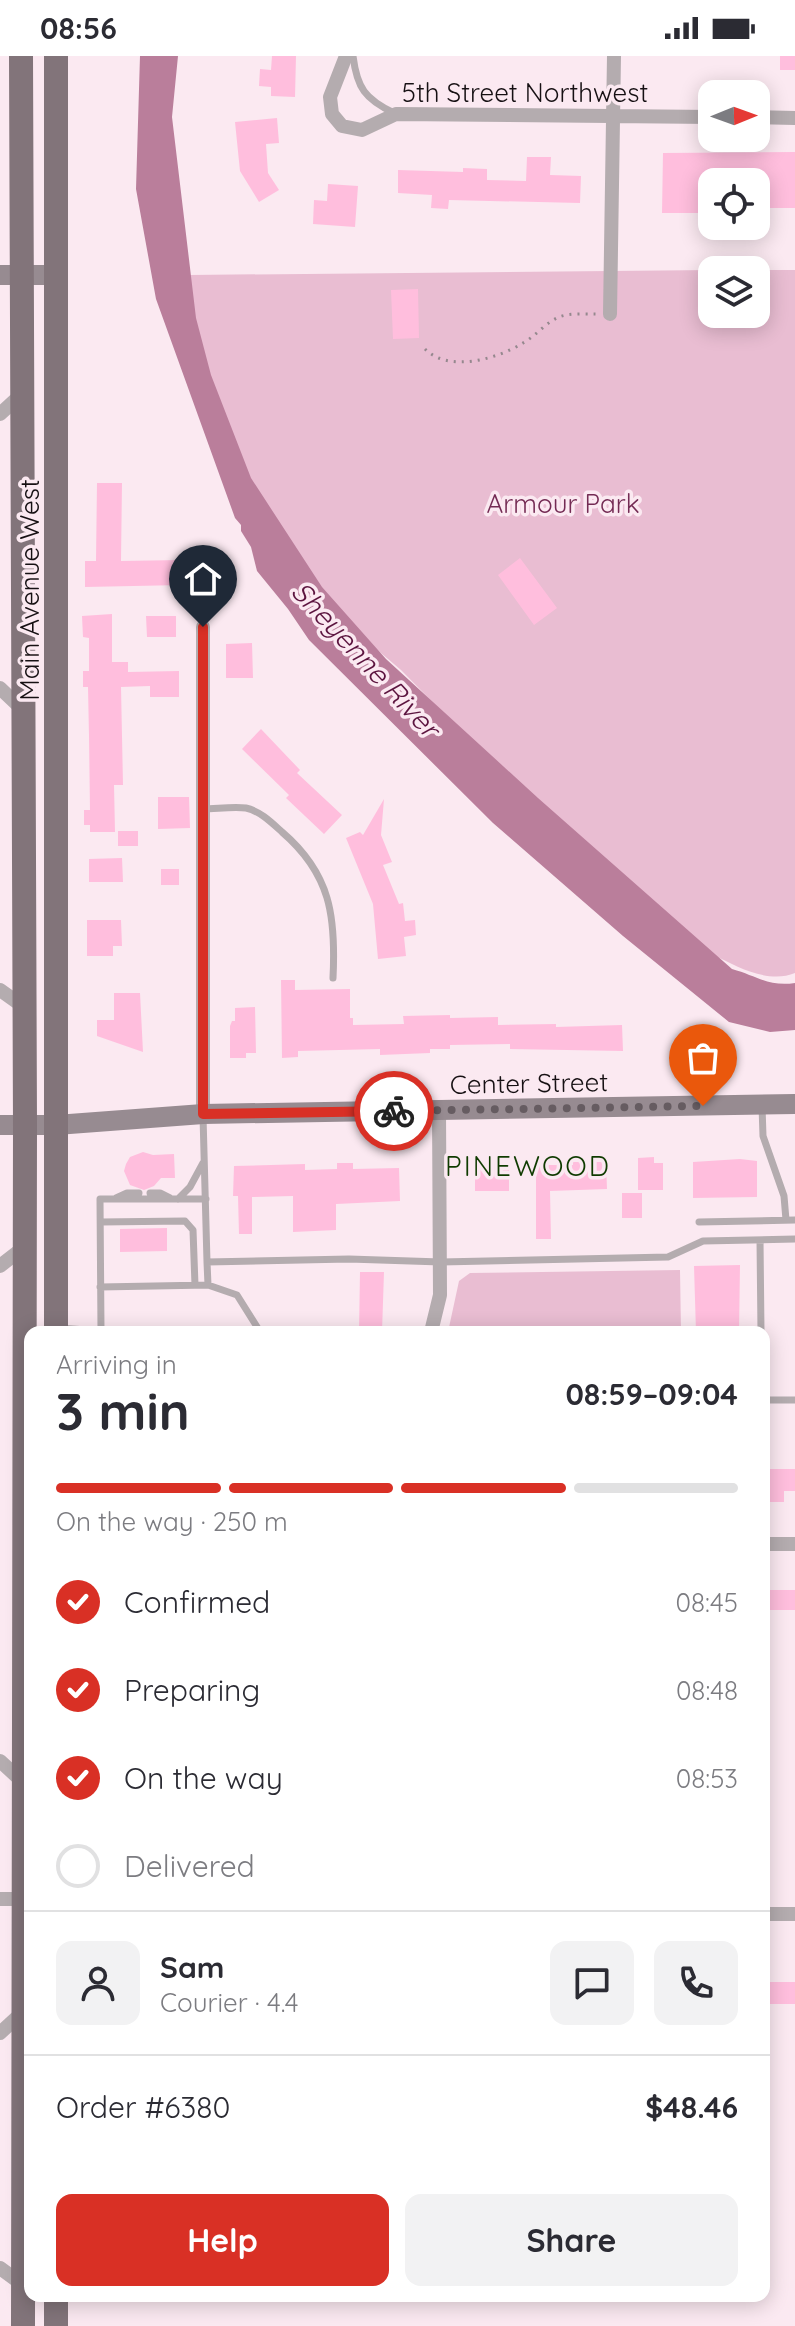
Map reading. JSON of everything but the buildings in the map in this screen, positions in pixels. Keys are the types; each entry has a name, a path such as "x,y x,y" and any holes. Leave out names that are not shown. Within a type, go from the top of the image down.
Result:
{"main road":[{"name":"Main Avenue West","path":"21,56 11,275 24,393 24,1516"},
{"name":"Main Avenue West","path":"56,56 56,1326"},
{"path":"11,275 56,275"},
{"name":"Center Street","path":"0,1125 56,1125 203,1114 795,1104"},
{"name":"Main Avenue West","path":"23,2326 24,2011 18,1899 24,1800"},
{"path":"56,2302 56,2326"}],"street":[{"name":"5th Street Northwest","path":"346,56 330,97 332,114 342,126 362,130 396,114 698,117"},
{"path":"610,314 614,56"},
{"path":"770,117 795,118"},
{"path":"0,414 24,393"},
{"path":"203,627 203,1114"},
{"path":"0,688 23,711"},
{"path":"0,990 24,1007"},
{"path":"432,1326 440,1295 441,1262 439,1110"},
{"path":"0,1266 23,1248"},
{"path":"770,1544 795,1544"},
{"path":"0,1761 24,1783"},
{"path":"770,1914 795,1914"},
{"path":"0,2033 24,2011"},
{"path":"0,2268 23,2285"}],"lane":[{"path":"353,56 360,86 367,98 396,114"},
{"path":"203,809 247,808 267,818 302,851 320,880 331,909 335,935 333,978"},
{"path":"699,1222 791,1220 763,1136 762,1105"},
{"path":"203,1114 208,1285"},
{"path":"176,1199 190,1187 204,1161"},
{"path":"114,1199 127,1193 139,1193"},
{"path":"150,1193 176,1199"},
{"path":"101,1326 100,1199 206,1199"},
{"path":"101,1222 185,1221 193,1230 195,1285"},
{"path":"207,1262 349,1259 441,1262 668,1257 703,1241 795,1239"},
{"path":"760,1240 761,1326"},
{"path":"100,1287 208,1285 237,1295 256,1326"},
{"path":"770,1400 795,1400"}],"path":[{"path":"425,349 435,359 446,362 470,361 521,345 560,316 610,314"}],"green space":[{"name":"Armour Park","path":"698,270 698,328 770,328 770,270 795,270 795,973 775,977 753,973 714,955 538,809 401,670 348,625 241,480 197,336 190,275"},
{"path":"680,1270 681,1326 449,1326 459,1281 470,1273"}],"water":[{"name":"Sheyenne River","path":"140,56 178,56 172,117 196,318 211,375 251,478 322,587 386,659 732,969 770,982 795,983 795,1030 770,1032 729,1022 623,936 493,823 309,640 257,571 251,547 235,518 156,299 136,189"}],"way so far":[{"path":"394,1111 703,1106"}],"district":[{"name":"PINEWOOD","path":"528,1165"}],"route":[{"path":"203,627 203,1114 394,1111"}]}
